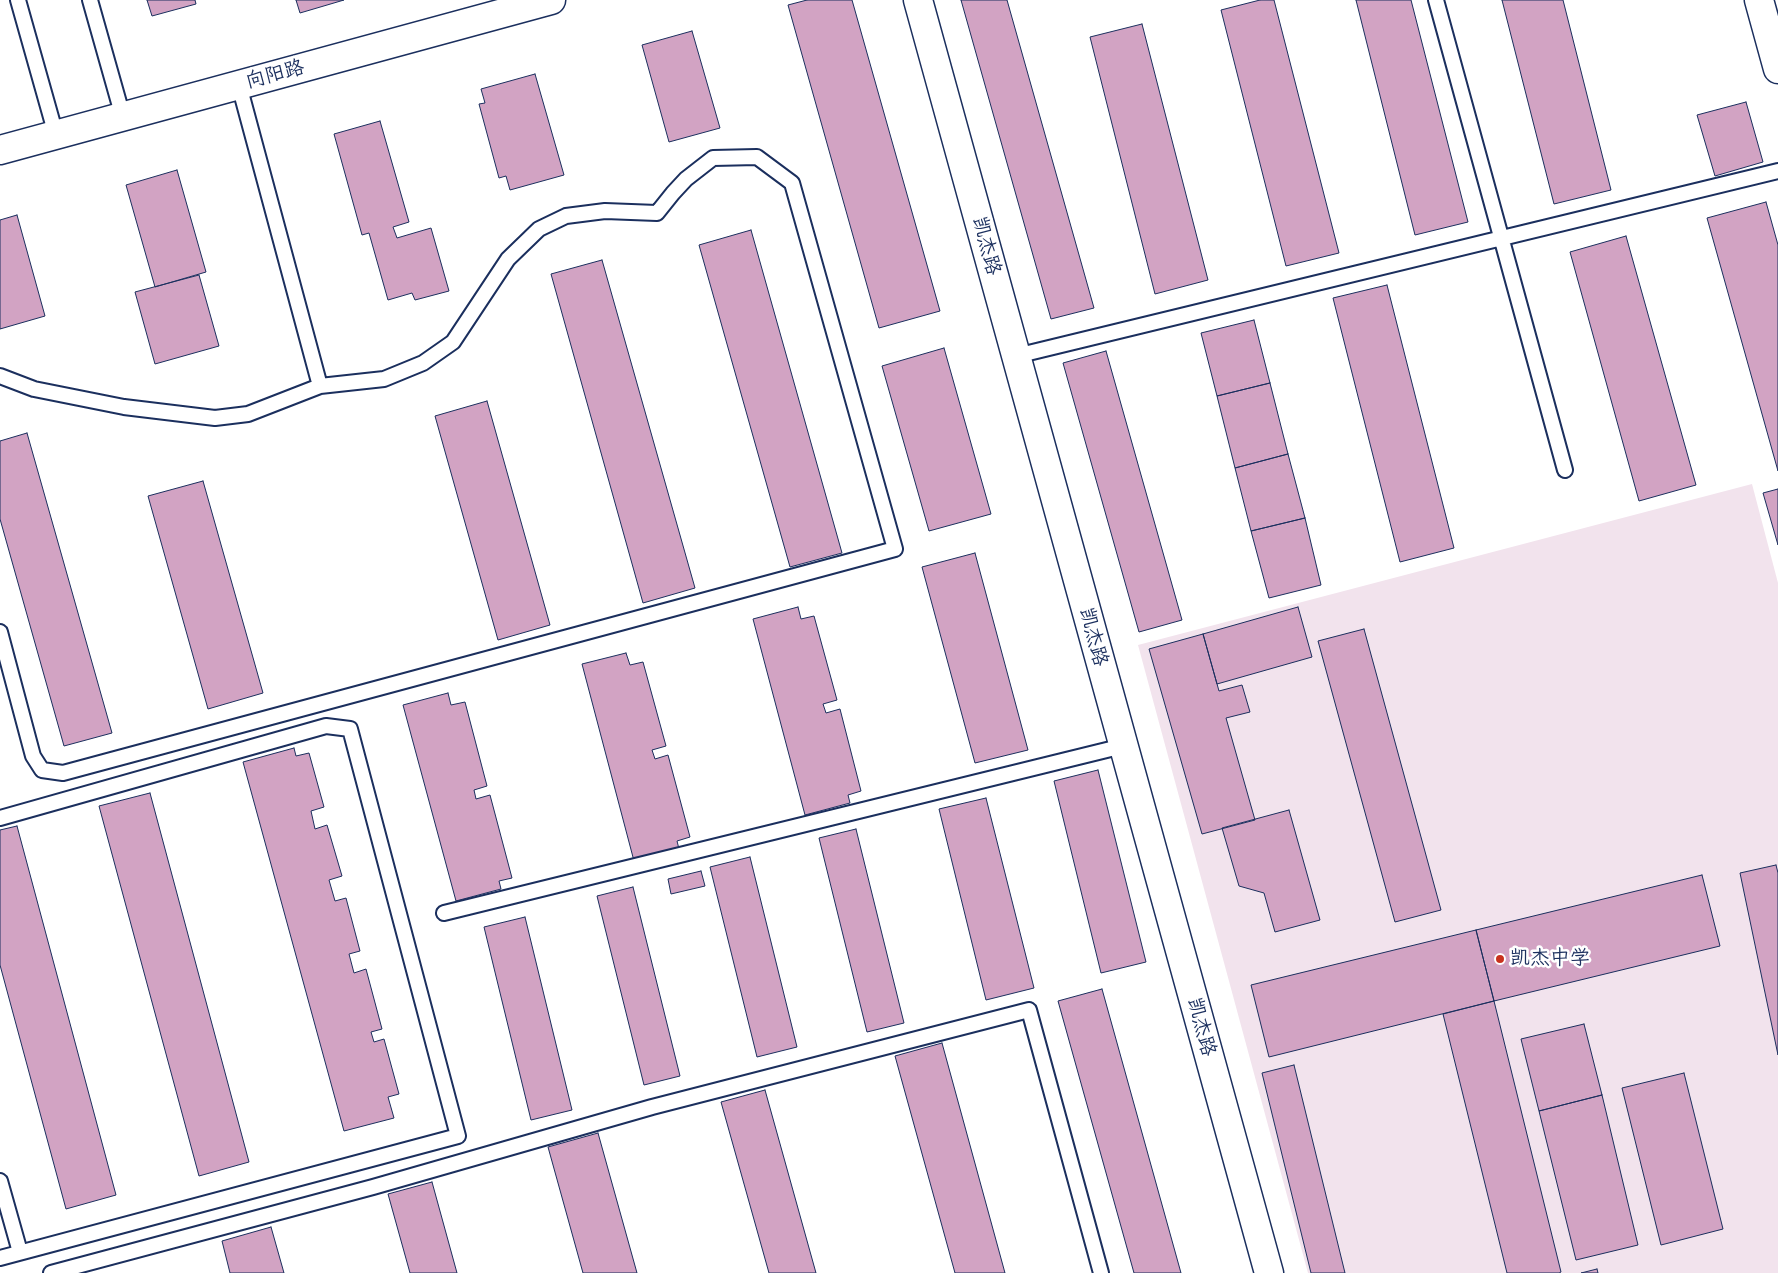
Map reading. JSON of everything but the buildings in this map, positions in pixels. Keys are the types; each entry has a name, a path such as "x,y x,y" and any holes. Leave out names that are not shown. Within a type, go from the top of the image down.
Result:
{"street":[{"name":"向阳路","path":"0,150 551,0"},
{"name":"凯杰路","path":"918,0 1269,1273"},
{"path":"1759,0 1778,69"}],"lane":[{"path":"18,0 56,135"},
{"path":"90,0 123,117"},
{"path":"1436,0 1565,470"},
{"path":"238,85 320,386"},
{"path":"0,376 34,389 124,407 215,418 248,414 320,386 384,379 423,363 453,342 508,259 539,229 566,216 595,212 658,213 673,193 713,158 757,157 792,182 895,549 63,773 42,770 33,756 0,632"},
{"path":"1016,356 1778,171"},
{"path":"0,818 326,726 350,729 458,1136 0,1258"},
{"path":"444,913 1123,746"},
{"path":"51,1273 373,1187 652,1107 1030,1010 1101,1273"},
{"path":"0,1181 20,1252"}],"shaded area":[{"name":"凯杰中学","path":"1752,484 1778,583 1778,1273 1308,1273 1138,645"}],"place":[{"name":"凯杰中学","path":"1500,959"}]}
